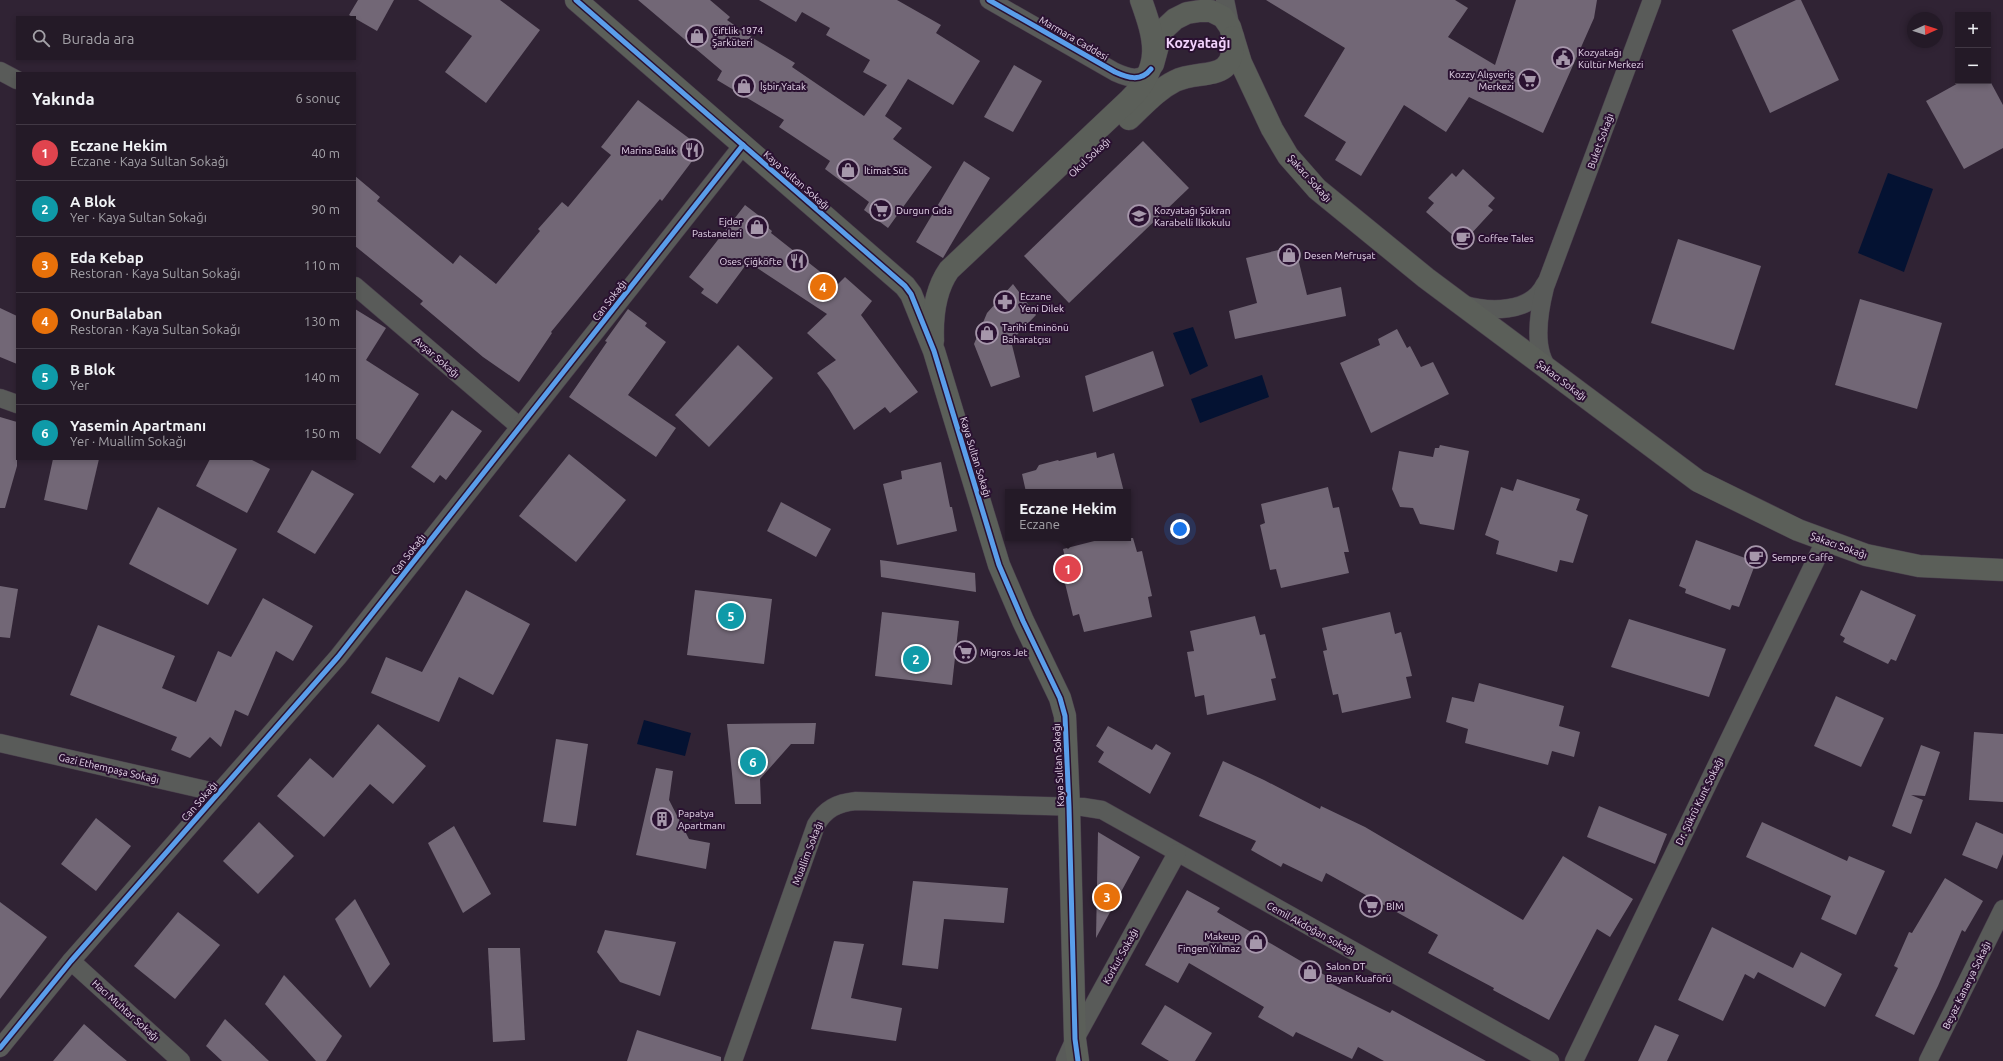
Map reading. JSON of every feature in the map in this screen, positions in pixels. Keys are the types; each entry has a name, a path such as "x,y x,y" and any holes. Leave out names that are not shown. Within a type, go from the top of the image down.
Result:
{"street":[{"name":"Kaya Sultan Sokağı","path":"576,0 905,286 911,294 936,357 999,565 1062,704 1066,734 1075,1039 1078,1061"},
{"name":"Marmara Caddesi","path":"989,0 1115,72 1138,78 1145,75 1152,67"},
{"name":"Okul Sokağı","path":"938,296 943,281 954,264 1134,95 1152,67 1154,48 1152,35 1140,0"},
{"path":"1225,0 1232,32"},
{"name":"Buket Sokağı","path":"1554,374 1542,358 1539,334 1539,313 1546,281 1652,0"},
{"name":"Şakacı Sokağı","path":"1152,67 1162,31 1170,22 1180,16 1200,11 1216,12 1226,20 1232,32 1241,63 1282,147 1299,169 1327,199 1458,302 1698,481 1720,494 1824,541 1866,555 1892,562 1939,567 2003,570"},
{"name":"Okul Sokağı","path":"938,296 952,286 1159,91 1177,80 1191,76 1214,74 1223,68 1231,54 1233,42 1232,32"},
{"path":"0,71 16,79"},
{"name":"Can Sokağı","path":"0,1048 71,961 338,658 743,145"},
{"name":"Buket Sokağı","path":"1458,302 1486,309 1510,308 1535,296 1546,281"},
{"path":"905,286 926,297 938,296"},
{"name":"Avşar Sokağı","path":"356,287 520,427"},
{"name":"Kaya Sultan Sokağı","path":"936,357 934,345 934,321 938,296"},
{"path":"0,398 16,404"},
{"name":"Dr. Şükrü Kunt Sokağı","path":"1574,1061 1824,541"},
{"name":"Gazi Ethempaşa Sokağı","path":"0,743 219,793"},
{"name":"Muallim Sokağı","path":"733,1061 812,833 819,819 829,809 843,803 856,801 1069,807"},
{"name":"Cemil Akdoğan Sokağı","path":"1069,807 1094,808 1108,812 1177,853 1550,1061"},
{"name":"Korkut Sokağı","path":"1065,1061 1075,1039 1177,853"},
{"name":"Beyaz Kanarya Sokağı","path":"1928,1061 2002,915"},
{"name":"Hacı Muhtar Sokağı","path":"71,961 181,1061"}],"water":[{"path":"1888,173 1933,189 1904,272 1858,253"},
{"path":"1193,327 1208,366 1190,375 1173,333"},
{"path":"1262,375 1269,397 1200,423 1191,399"},
{"path":"644,720 691,733 685,756 637,744"}],"building":[{"path":"358,0 394,0 377,31 356,19 356,16 349,15"},
{"path":"418,0 500,0 540,30 486,103 445,72 472,36"},
{"path":"638,0 710,0 730,17 727,20 753,38 795,63 792,67 864,116 887,85 863,72 870,60 826,35 830,28 802,12 796,22 759,0 897,0 941,25 936,33 980,61 953,105 908,79 885,116 902,128 893,139 932,167 888,228 864,210 869,202 825,169 830,161 779,127 784,120 717,80 722,71"},
{"path":"1266,0 1455,0 1468,8 1448,37 1495,65 1516,0 1597,0 1594,18 1543,133 1469,97 1446,132 1404,105 1361,176 1335,160 1346,142 1304,116 1345,48"},
{"path":"1796,0 1801,0 1839,80 1770,113 1732,30"},
{"path":"1014,65 1042,81 1013,132 984,117"},
{"path":"1991,83 2003,105 2003,148 1964,169 1926,101 1957,84"},
{"path":"638,100 702,148 662,201 660,199 551,332 552,333 519,382 483,357 420,304 423,301 356,247 356,177 380,197 377,201 453,264 460,255 496,284 540,231 538,229 562,202 568,207 611,155 601,147"},
{"path":"1143,141 1189,188 1069,303 1024,256"},
{"path":"964,161 990,178 943,258 916,242"},
{"path":"1463,169 1495,198 1488,206 1493,210 1470,235 1464,230 1456,238 1426,212 1434,203 1428,198 1452,173 1456,177"},
{"path":"745,205 762,218 760,221 772,231 771,233 837,285 845,277 872,301 861,315 918,392 890,413 885,407 854,430 829,389 817,373 836,360 807,333 827,314 748,262 717,304 701,293 704,289 689,277"},
{"path":"1678,239 1761,266 1734,350 1651,323"},
{"path":"1295,246 1307,295 1341,287 1346,316 1235,339 1229,311 1257,303 1246,258"},
{"path":"1013,284 1036,315 1011,341 1020,377 991,387 974,344 987,313"},
{"path":"1860,299 1942,323 1917,409 1835,385"},
{"path":"0,308 16,316 16,364 0,357"},
{"path":"628,309 647,323 645,326 666,342 628,395 676,428 656,457 569,397 607,342 605,341"},
{"path":"356,310 386,328 366,360 419,394 380,454 356,439"},
{"path":"1397,329 1407,348 1410,346 1421,367 1433,362 1449,394 1371,433 1340,363 1380,345 1378,339"},
{"path":"738,345 773,378 709,447 675,415"},
{"path":"1153,351 1164,386 1093,412 1085,376"},
{"path":"452,410 482,431 446,480 440,475 434,483 411,467"},
{"path":"0,417 16,422 17,466 5,508 0,508"},
{"path":"1440,445 1469,451 1454,530 1420,524 1413,508 1400,507 1392,489 1399,451 1433,457 1435,448 1439,448"},
{"path":"1096,452 1097,458 1114,453 1123,489 1025,489 1022,474 1036,470 1039,465"},
{"path":"569,454 626,500 576,562 519,516"},
{"path":"53,460 99,460 87,510 44,500"},
{"path":"209,460 252,460 270,469 247,513 196,486"},
{"path":"941,462 950,507 952,507 957,531 897,545 883,484 902,479 901,471"},
{"path":"312,470 354,494 315,554 277,532"},
{"path":"1517,479 1580,499 1576,510 1588,515 1573,563 1560,560 1557,572 1496,554 1499,541 1485,535 1501,487 1513,491"},
{"path":"1328,487 1333,508 1339,507 1349,552 1344,552 1349,573 1281,588 1276,569 1270,570 1260,525 1265,523 1261,504"},
{"path":"781,502 831,529 816,557 767,531"},
{"path":"158,507 237,549 208,605 129,564"},
{"path":"1131,538 1133,538 1137,552 1142,551 1152,596 1148,597 1152,617 1084,632 1079,614 1073,616 1062,571 1068,570 1063,549 1094,541 1131,541"},
{"path":"1696,540 1756,562 1739,607 1732,605 1730,610 1685,593 1686,589 1679,586"},
{"path":"880,560 975,573 976,592 881,577"},
{"path":"0,586 18,589 10,638 0,637"},
{"path":"466,590 530,624 493,695 459,677 439,722 371,693 386,657 422,672"},
{"path":"695,590 772,599 764,664 687,655"},
{"path":"1861,590 1916,615 1896,661 1891,659 1888,664 1843,642 1845,638 1840,635"},
{"path":"263,598 313,626 293,661 276,651 248,716 235,710 221,747 210,737 190,758 171,750 177,737 70,695 98,625 175,656 162,688 196,702 218,651 231,657"},
{"path":"882,612 959,621 952,685 875,676"},
{"path":"1390,612 1395,634 1401,632 1412,676 1406,677 1411,698 1342,713 1338,694 1333,695 1323,651 1327,650 1322,628"},
{"path":"1255,616 1260,635 1265,634 1276,678 1271,679 1276,700 1207,715 1204,695 1195,697 1187,652 1194,651 1190,631"},
{"path":"1629,619 1726,649 1709,697 1611,667"},
{"path":"1479,683 1564,706 1559,726 1580,732 1574,757 1552,751 1548,765 1465,743 1468,729 1446,722 1452,697 1474,702"},
{"path":"1836,696 1884,718 1861,767 1814,746"},
{"path":"816,723 814,744 791,744 760,779 761,804 735,804 727,724"},
{"path":"378,724 426,766 393,804 370,784 324,837 277,796 310,758 333,778"},
{"path":"1108,726 1152,750 1156,744 1171,753 1150,794 1098,762 1104,752 1096,746"},
{"path":"1974,732 2003,734 2003,802 1969,800"},
{"path":"556,739 588,744 576,826 543,822"},
{"path":"1921,745 1940,752 1925,796 1911,795 1923,800 1911,834 1892,826"},
{"path":"1223,761 1320,809 1321,806 1365,827 1523,920 1563,856 1633,899 1610,937 1597,929 1549,1020 1493,990 1494,988 1428,953 1438,935 1326,873 1322,882 1283,863 1281,867 1251,850 1256,841 1199,816"},
{"name":"Papatya Apartmanı","path":"656,768 673,771 669,800 689,839 710,843 706,869 636,855"},
{"path":"1599,806 1667,834 1655,864 1587,837"},
{"path":"96,818 131,846 96,891 61,864"},
{"path":"259,822 294,856 258,894 223,861"},
{"path":"1762,822 1847,861 1849,856 1885,871 1856,935 1821,919 1831,896 1746,857"},
{"path":"1976,822 2003,834 2003,854 1997,869 1962,855"},
{"path":"454,826 491,894 463,913 428,843"},
{"path":"1098,832 1140,857 1096,938"},
{"path":"1945,878 1983,901 1965,932 1962,930 1938,986 1914,1035 1875,1016 1898,968 1894,966 1909,932 1912,933"},
{"path":"913,881 1008,888 1004,923 944,919 938,969 902,965"},
{"path":"1187,890 1220,908 1217,912 1328,977 1326,981 1390,1013 1392,1010 1486,1061 1384,1061 1358,1047 1352,1059 1296,1032 1293,1037 1258,1017 1264,1007 1189,963 1178,983 1145,965"},
{"path":"355,899 390,964 370,988 335,919"},
{"path":"0,902 47,937 0,999"},
{"path":"178,912 220,945 175,999 134,966"},
{"path":"1712,927 1793,968 1801,952 1842,974 1825,1007 1758,972 1754,979 1745,974 1723,1021 1678,1000"},
{"path":"605,930 676,942 660,996 620,982 597,952"},
{"path":"834,941 864,944 851,998 902,1008 896,1041 811,1029"},
{"path":"488,948 520,948 525,1040 493,1042"},
{"path":"284,975 342,1036 326,1061 316,1061 265,1004"},
{"path":"1165,1005 1212,1033 1195,1061 1169,1061 1141,1044"},
{"path":"225,1019 269,1061 222,1061 206,1046"},
{"path":"84,1024 109,1046 127,1061 53,1061"},
{"path":"1655,1025 1679,1035 1667,1061 1638,1061"},
{"path":"637,1030 721,1057 721,1061 627,1061"}],"cycle path":[{"path":"576,0 905,286 911,294 934,351 999,565 1023,621 1060,698 1065,716 1075,1039 1078,1061"},
{"path":"989,0 1115,72 1134,78 1143,76 1151,69"},
{"path":"0,1048 71,961 338,657 743,145"}],"place":[{"name":"Çiftlik 1974 Şarküteri","path":"697,36"},
{"name":"Kozyatağı Kültür Merkezi","path":"1563,58"},
{"name":"Kozzy Alışveriş Merkezi","path":"1529,80"},
{"name":"İşbir Yatak","path":"744,86"},
{"name":"Marina Balık","path":"692,150"},
{"name":"İtimat Süt","path":"848,170"},
{"name":"Durgun Gıda","path":"881,210"},
{"name":"Kozyatağı Şükran Karabelli İlkokulu","path":"1139,216"},
{"name":"Ejder Pastaneleri","path":"757,227"},
{"name":"Coffee Tales","path":"1463,238"},
{"name":"Desen Mefruşat","path":"1289,255"},
{"name":"Oses Çiğköfte","path":"797,261"},
{"name":"OnurBalaban","path":"823,287"},
{"name":"Eczane Yeni Dilek","path":"1005,302"},
{"name":"Tarihi Eminönü Baharatçısı","path":"987,333"},
{"name":"Sempre Caffe","path":"1756,557"},
{"name":"Eczane Hekim","path":"1068,569"},
{"name":"B Blok","path":"731,616"},
{"name":"Migros Jet","path":"965,652"},
{"name":"A Blok","path":"916,659"},
{"name":"Yasemin Apartmanı","path":"753,762"},
{"name":"Papatya Apartmanı","path":"662,819"},
{"name":"Eda Kebap","path":"1107,897"},
{"name":"BİM","path":"1371,906"},
{"name":"Makeup Fingen Yılmaz","path":"1256,942"},
{"name":"Salon DT Bayan Kuaförü","path":"1310,972"}],"district":[{"name":"Kozyatağı","path":"1198,43"}]}
